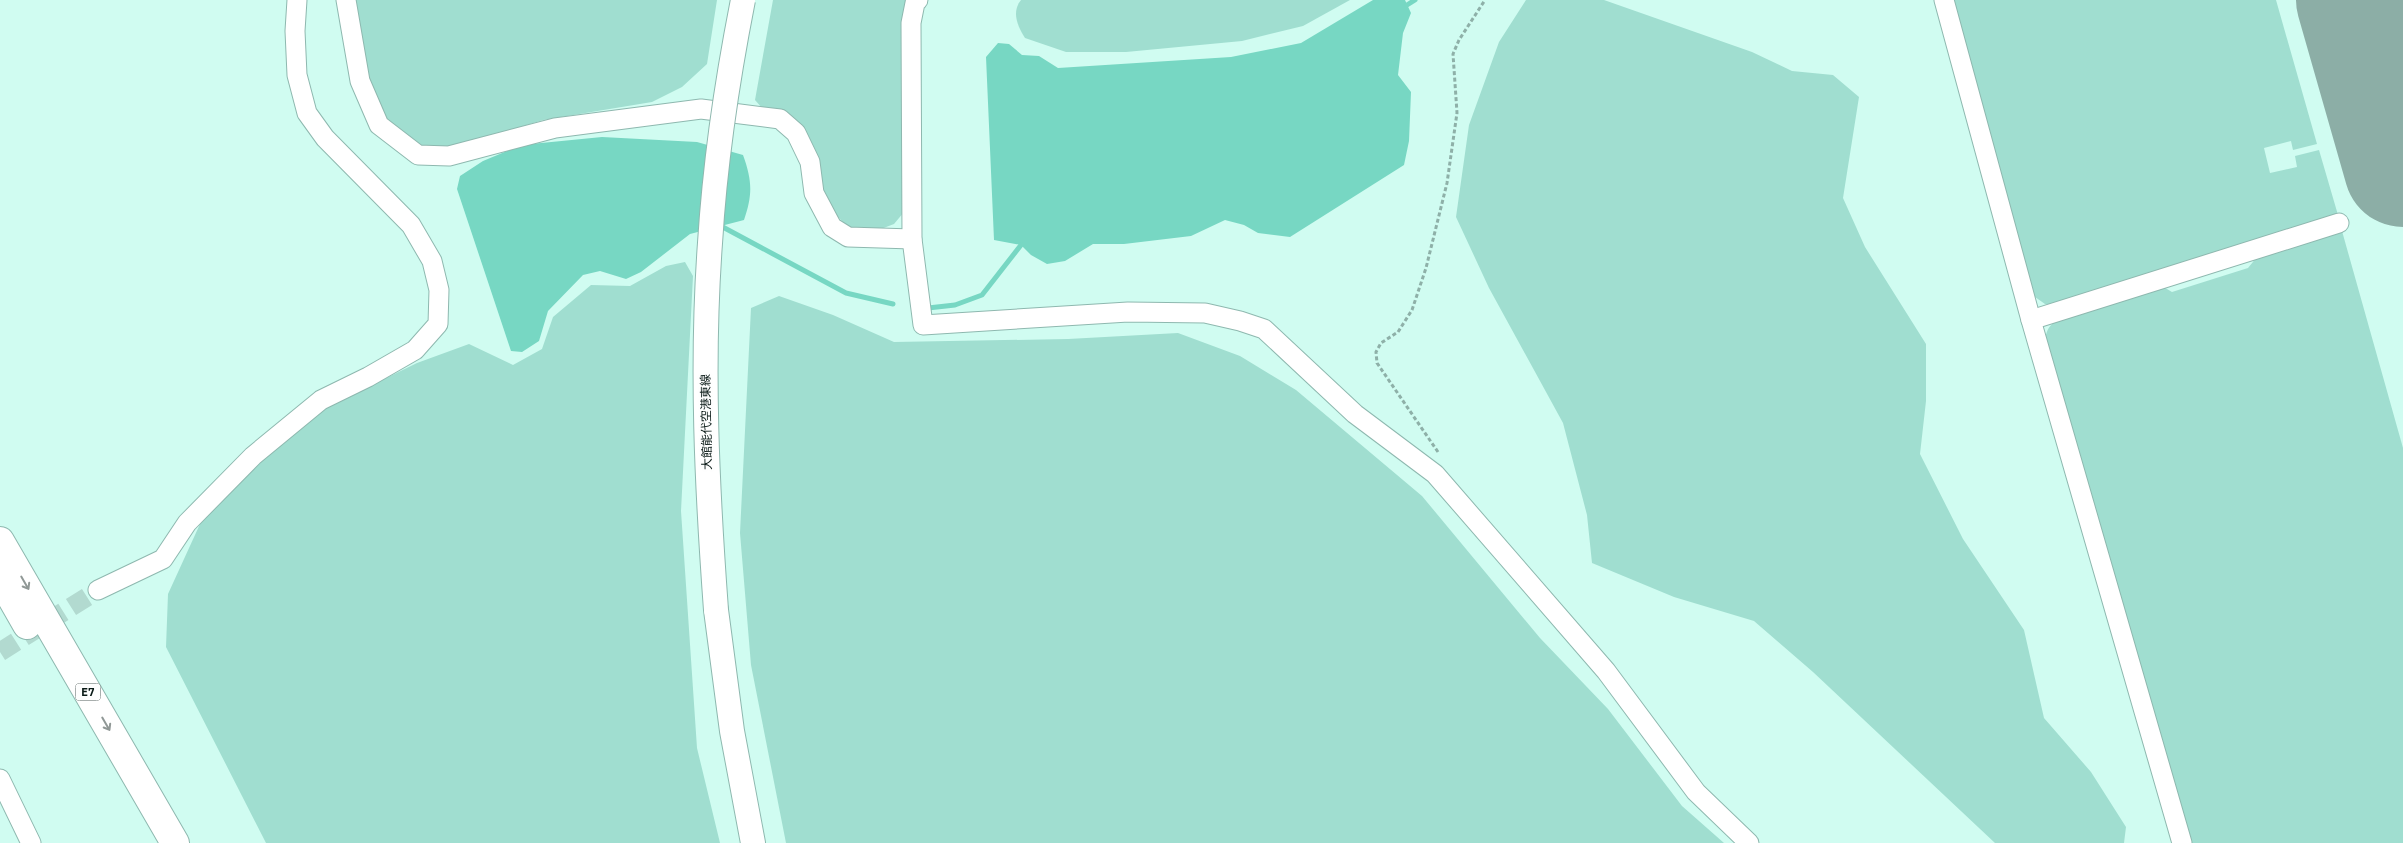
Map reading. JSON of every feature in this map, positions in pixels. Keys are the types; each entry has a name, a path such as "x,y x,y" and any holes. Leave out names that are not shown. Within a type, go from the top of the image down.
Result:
{"highway":[{"name":"E7","path":"0,541 174,843"},
{"name":"E7","path":"0,578 153,843"}],"main road":[{"name":"大館能代空港東線","path":"743,0 720,134 710,244 706,368 707,490 716,610 732,731 753,843"}],"street":[{"path":"98,590 163,559 187,523 253,456 321,400 368,377 415,350 438,324 439,290 432,261 411,225 325,138 307,113 297,75 295,31 297,0"},
{"path":"346,0 360,82 379,125 418,155 448,156 555,128 700,109 780,119 796,133 810,162 814,193 832,227 848,237 912,239"},
{"path":"918,0 915,3 911,22 912,239 923,326 1128,312 1205,313 1264,329 1355,414 1435,474 1606,671 1696,792 1749,843"},
{"path":"1944,0 2031,320 2182,843"},
{"path":"2031,320 2339,223"},
{"path":"0,779 31,843"}],"path":[{"path":"1435,474 1441,462 1436,449 1378,363 1376,352 1382,342 1398,332 1412,310 1426,268 1447,183 1457,113 1453,54 1459,40 1485,0"}],"shaded area":[{"path":"355,0 717,0 707,64 682,87 652,102 543,120 451,148 419,146 386,121 367,83"},
{"path":"773,0 910,0 904,212 894,224 873,232 850,229 834,213 819,186 799,128 778,109 762,108 755,100"},
{"path":"1021,0 1350,0 1303,26 1242,41 1126,52 1066,52 1025,38 1018,24 1016,14 1016,9"},
{"path":"1373,0 1405,0 1411,13 1403,33 1398,75 1411,92 1409,141 1404,165 1290,237 1258,233 1244,225 1225,220 1191,236 1124,244 1093,244 1065,261 1047,264 1031,255 1021,245 994,240 986,57 998,43 1009,44 1022,55 1039,56 1058,68 1231,57 1301,43"},
{"path":"1526,0 1604,0 1752,52 1792,71 1833,75 1859,97 1843,198 1865,247 1926,344 1926,401 1920,454 1963,539 2024,630 2044,718 2091,772 2126,827 2124,843 1995,843 1813,672 1754,621 1674,597 1592,563 1587,515 1563,423 1489,288 1456,217 1469,125 1499,42"},
{"path":"1951,0 2276,0 2317,144 2293,150 2291,141 2264,148 2270,173 2297,167 2295,156 2319,150 2338,215 2055,305 2045,304 2035,297"},
{"path":"602,137 697,142 743,155 750,180 749,202 744,220 690,234 641,272 626,279 600,271 583,275 548,311 539,341 522,352 511,351 457,189 460,176 483,161 521,145"},
{"path":"2342,231 2403,448 2403,843 2191,843 2045,348 2047,332 2054,323 2063,317 2162,286 2172,292 2248,268 2257,257"},
{"path":"685,262 693,276 681,511 697,748 720,843 266,843 166,647 168,594 200,524 266,452 325,408 417,363 469,344 513,365 542,349 553,317 591,285 630,286 666,266"},
{"path":"779,296 833,315 894,342 1068,339 1178,333 1240,356 1296,390 1422,496 1540,638 1608,709 1682,806 1724,843 786,843 751,665 740,533 751,308"}],"waterway":[{"path":"1407,5 1415,0"},
{"path":"719,225 846,293 893,304"},
{"path":"928,308 955,305 982,295 1021,245"}],"runway":[{"path":"2355,0 2403,168"}],"tunnel":[{"path":"0,652 98,590"}]}
